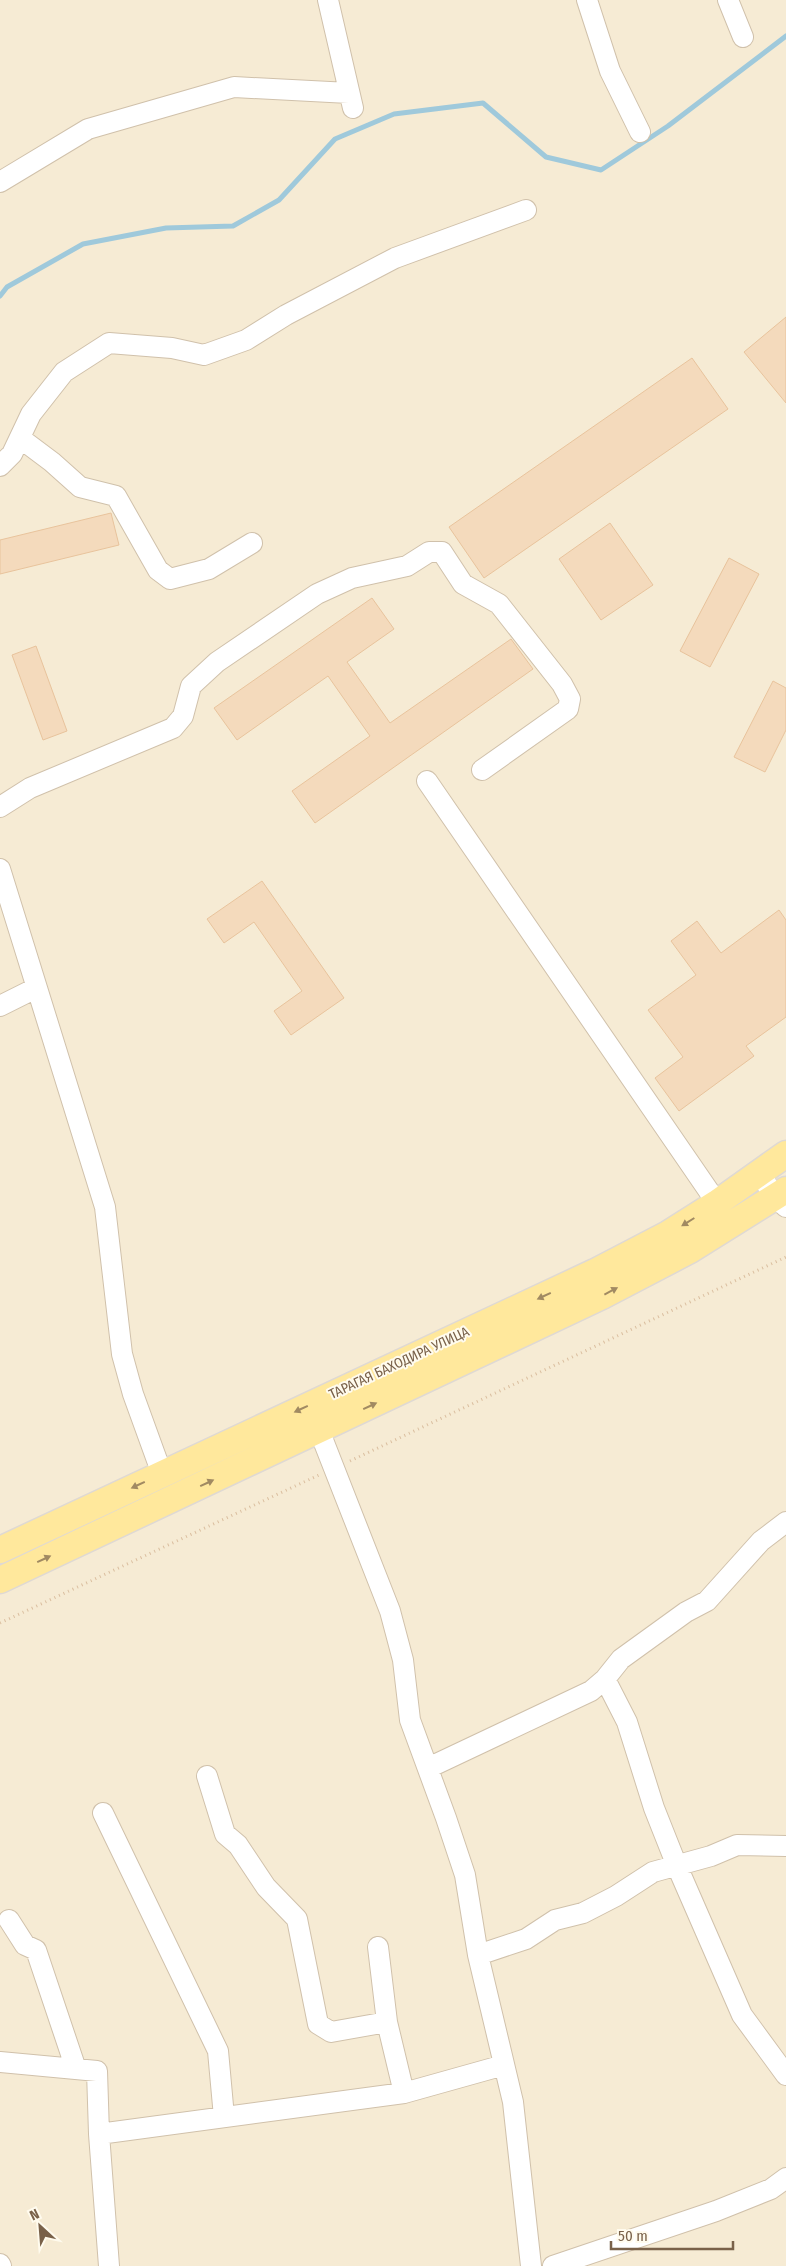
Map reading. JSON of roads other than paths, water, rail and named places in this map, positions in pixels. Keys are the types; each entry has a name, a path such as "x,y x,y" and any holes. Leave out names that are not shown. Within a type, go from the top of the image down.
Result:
{"main road":[{"name":"ТАРАГАЯ БАХОДИРА УЛИЦА","path":"2,1545 162,1474 595,1272 668,1234 718,1203 786,1154"},
{"name":"ТАРАГАЯ БАХОДИРА УЛИЦА","path":"0,1580 602,1296 690,1250 782,1198"}],"street":[{"path":"0,182 88,129 234,87 351,101 328,0"},
{"path":"587,0 610,71 640,132"},
{"path":"728,0 743,37"},
{"path":"0,466 12,454 31,414 64,372 109,344 172,348 204,356 246,340 286,315 395,258 526,210"},
{"path":"20,438 52,462 80,487 116,496 158,570 170,579 208,569 252,543"},
{"path":"0,807 30,788 173,728 183,716 191,686 210,668 316,594 352,578 407,566 429,552 442,552 463,584 499,604 562,684 570,699 568,709 482,770"},
{"path":"427,780 718,1203"},
{"path":"0,869 105,1207 122,1354 133,1394 162,1474"},
{"path":"0,1006 36,988"},
{"path":"760,1174 782,1198"},
{"path":"318,1430 390,1611 403,1660 410,1720 465,1875 478,1955 513,2102 532,2266"},
{"path":"428,1768 591,1691 606,1679 621,1659 686,1612 707,1601 760,1541 786,1522"},
{"path":"606,1679 627,1722 654,1808 677,1866 742,2015 786,2075"},
{"path":"207,1776 225,1834 238,1845 266,1886 296,1919 318,2024 331,2032 387,2022"},
{"path":"103,1814 218,2051 224,2116"},
{"path":"478,1955 526,1939 556,1920 583,1913 616,1896 653,1872 711,1856 737,1845 786,1846"},
{"path":"9,1920 25,1945 36,1950 76,2069"},
{"path":"378,1947 387,2022 404,2093"},
{"path":"0,2062 97,2071 98,2134 109,2266"},
{"path":"98,2134 404,2093 504,2065"},
{"path":"553,2266 716,2211 771,2188 786,2178"}],"waterway":[{"path":"0,296 7,287 83,244 166,228 233,226 279,200 335,139 394,114 483,103 546,157 601,170 668,126 786,36"}]}
